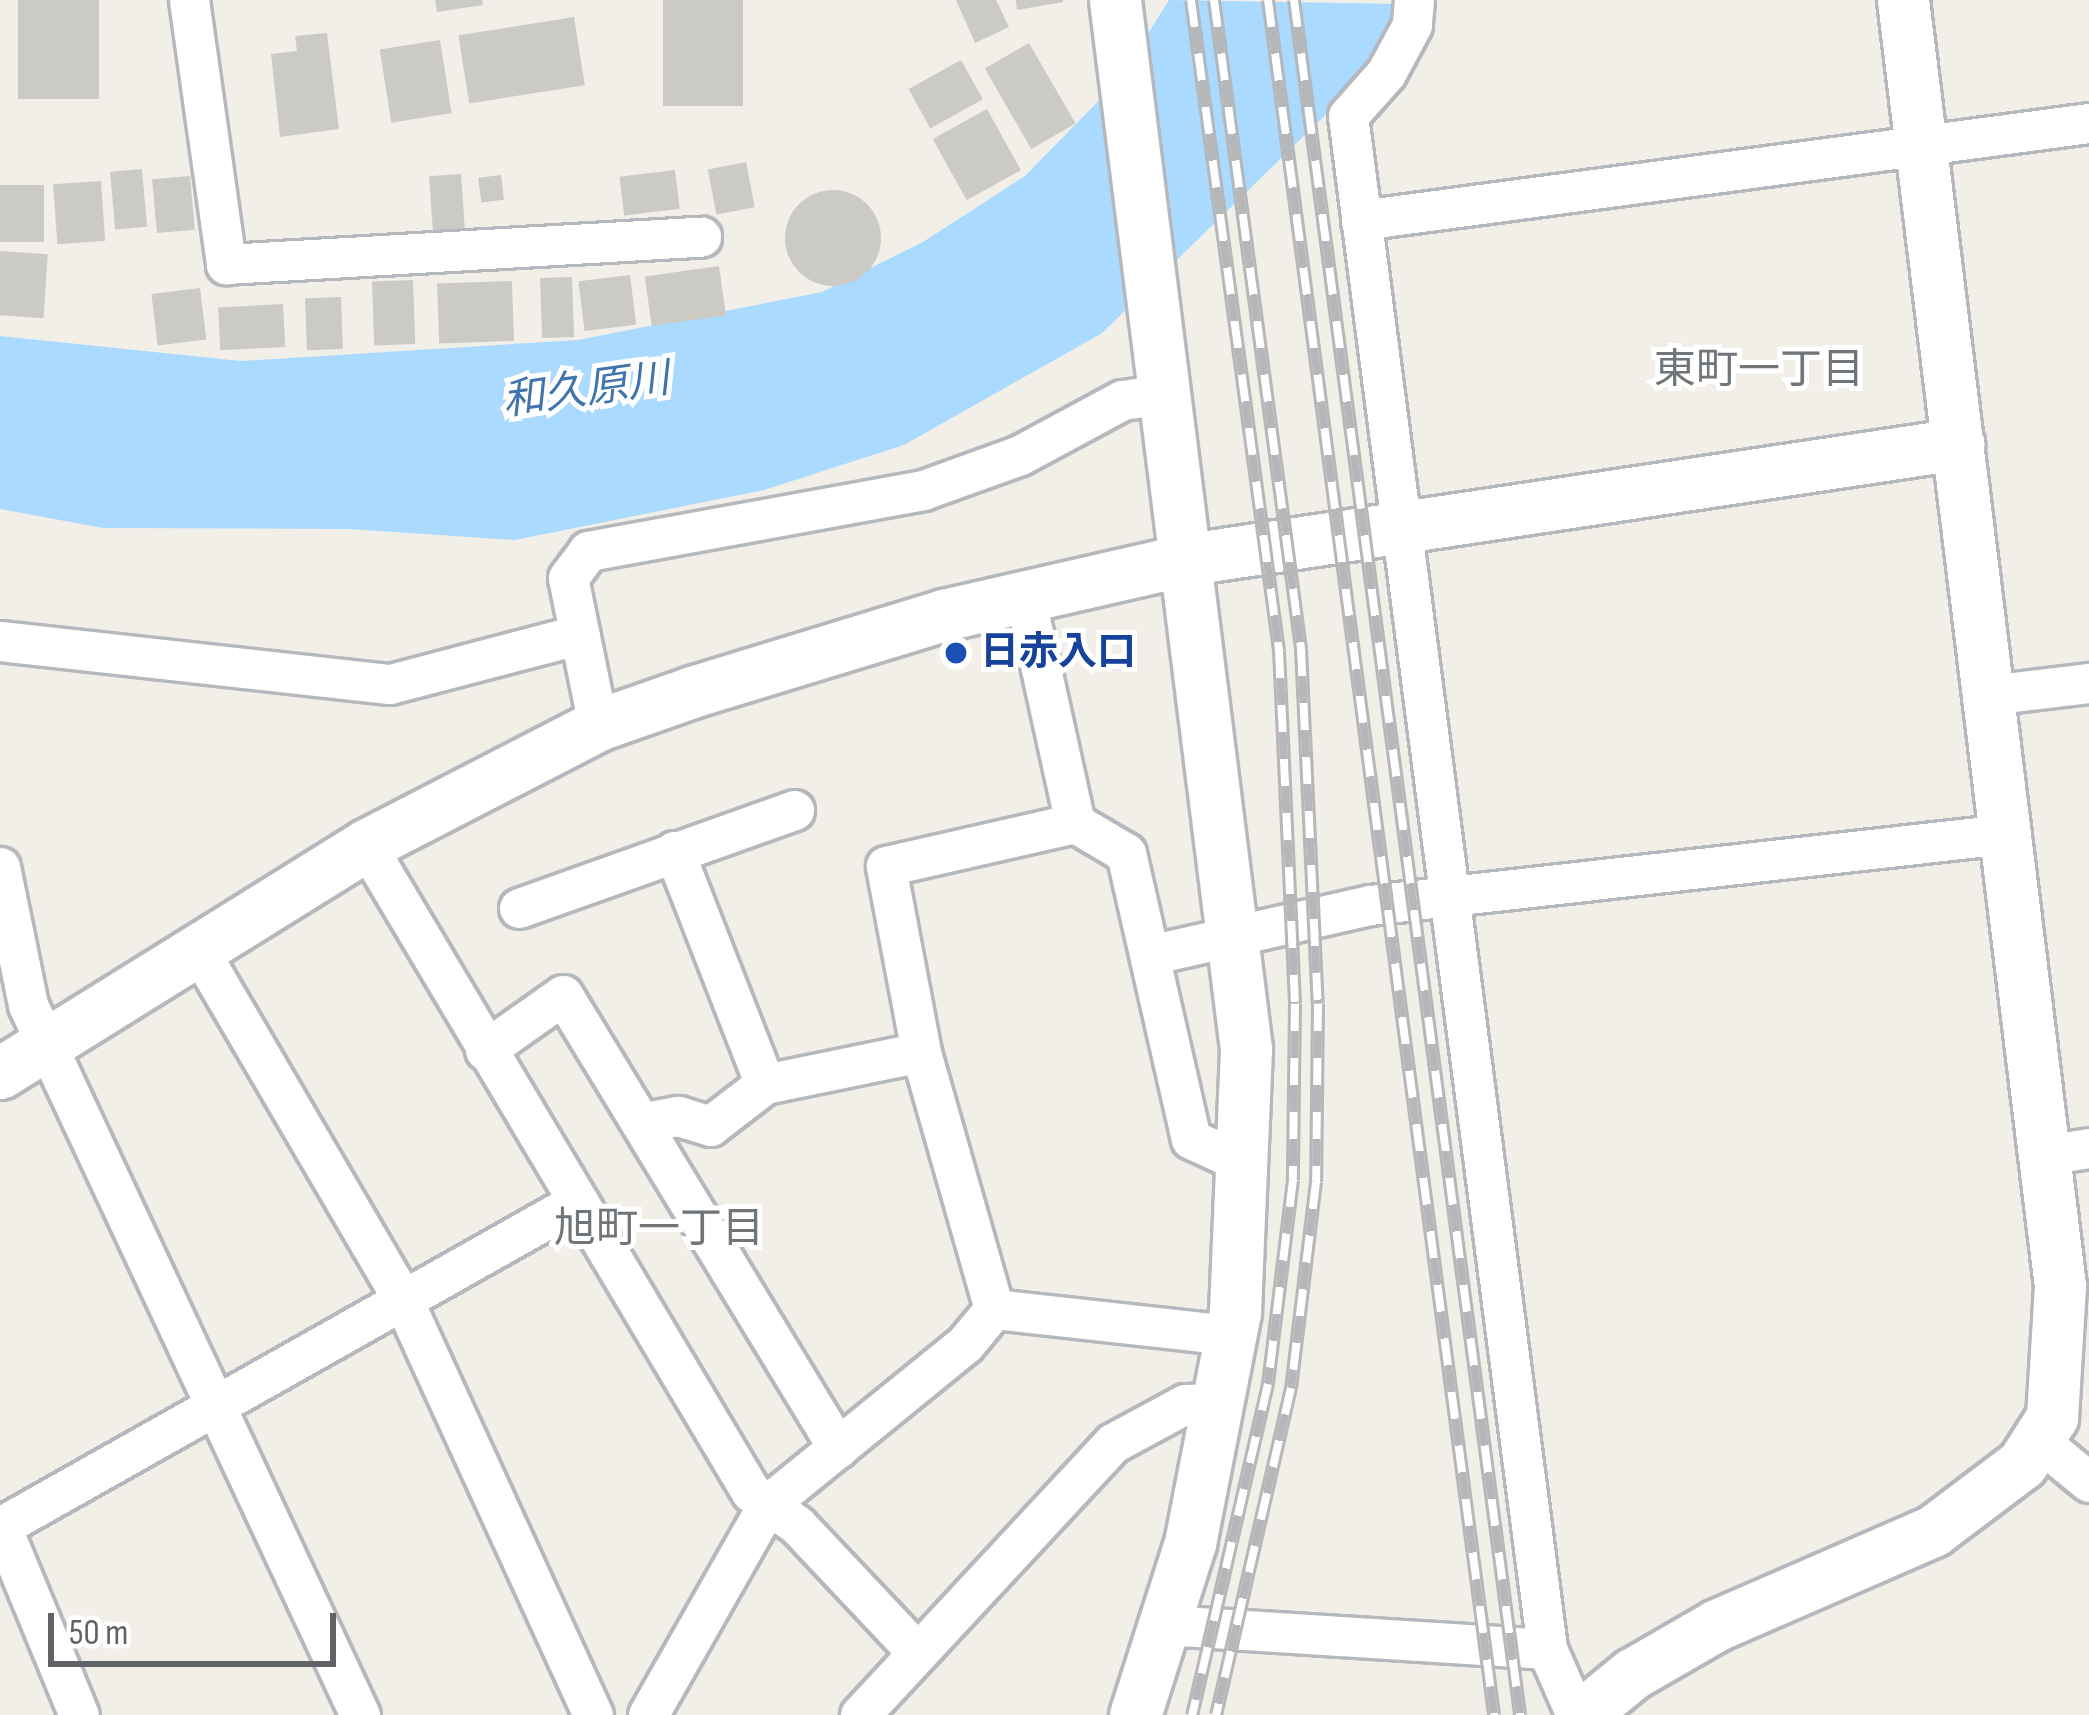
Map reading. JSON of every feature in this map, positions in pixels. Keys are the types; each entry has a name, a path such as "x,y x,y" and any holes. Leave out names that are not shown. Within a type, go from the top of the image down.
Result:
{"street":[{"path":"189,0 226,264 701,237"},
{"path":"1414,0 1412,26 1386,73 1348,116 1547,1649 1579,1715 1632,1674 1717,1625 1933,1531 1982,1499 2038,1440 2052,1417 2062,1356 2066,1152 2005,834 1904,0"},
{"path":"1117,13 1189,560 1246,1049 1230,1335 1165,1625 1135,1715"},
{"path":"1361,220 2089,123"},
{"path":"598,724 568,578 587,551 923,490 1020,454 1123,400 1165,394"},
{"path":"0,1073 367,845 598,724 1025,596 1189,560 1958,444"},
{"path":"1025,596 1075,823"},
{"path":"0,641 390,684 580,634"},
{"path":"1988,695 2089,683"},
{"path":"519,908 794,810"},
{"path":"994,1310 921,1052 886,866 1075,823 1126,854 1154,954 1191,1139 1241,1162"},
{"path":"1154,954 1233,942 1448,894 2005,834"},
{"path":"367,845 573,1204 751,1492 914,1649"},
{"path":"674,851 765,1084"},
{"path":"0,867 28,1004 360,1715"},
{"path":"199,949 403,1300 592,1715"},
{"path":"485,1050 563,995 838,1448"},
{"path":"641,1124 678,1116 710,1126 765,1084 921,1052"},
{"path":"79,1715 1,1527 573,1204"},
{"path":"994,1310 1230,1335"},
{"path":"648,1715 768,1504 965,1344 994,1310"},
{"path":"860,1715 914,1649 1113,1443 1185,1404 1217,1403"},
{"path":"2038,1440 2089,1482"},
{"path":"1165,1625 1547,1649"}],"water":[{"name":"和久原川","path":"1169,0 1400,4 1352,89 1102,333 904,445 764,490 515,540 350,529 103,528 0,509 0,336 241,361 578,340 822,292 923,242 1025,176 1119,80"}],"building":[{"path":"18,0 99,0 99,99 18,99"},
{"path":"435,0 482,0 483,5 437,12"},
{"path":"663,0 743,0 743,106 663,106"},
{"path":"956,0 996,0 1009,27 975,43"},
{"path":"1016,0 1063,0 1063,2 1017,10"},
{"path":"574,17 585,85 469,103 458,35"},
{"path":"327,33 339,129 280,137 271,54 297,51 295,36"},
{"path":"440,40 452,113 391,123 380,50"},
{"path":"1029,43 1076,124 1031,149 985,68"},
{"path":"961,60 983,99 930,128 909,89"},
{"path":"987,109 1021,170 967,200 933,139"},
{"path":"746,162 755,207 716,215 708,169"},
{"path":"142,169 147,227 115,230 110,172"},
{"path":"675,170 680,209 624,216 619,177"},
{"path":"461,174 465,236 433,238 429,176"},
{"path":"501,175 504,200 481,203 478,178"},
{"path":"190,176 195,230 157,233 152,179"},
{"path":"101,181 105,241 57,244 53,184"},
{"path":"0,185 44,185 44,242 0,242"},
{"path":"833,190 867,204 881,238 867,272 833,286 799,272 785,238 799,204"},
{"path":"0,251 48,254 43,318 0,315"},
{"path":"719,266 726,316 652,326 645,276"},
{"path":"630,275 636,325 584,331 578,281"},
{"path":"572,277 574,337 542,338 540,278"},
{"path":"413,280 415,344 374,345 372,281"},
{"path":"512,281 514,341 439,344 437,284"},
{"path":"200,288 206,340 158,346 151,294"},
{"path":"341,297 343,349 307,350 305,298"},
{"path":"283,304 285,347 220,350 218,307"}],"railway":[{"path":"1191,0 1279,651 1295,1004 1293,1180 1268,1384 1192,1715"},
{"path":"1214,0 1301,649 1318,1004 1316,1182 1291,1388 1216,1715"},
{"path":"1268,0 1494,1715"},
{"path":"1294,0 1520,1715"}],"place":[{"name":"日赤入口","path":"956,653"}],"district":[{"name":"東町一丁目","path":"1759,371"},
{"name":"旭町一丁目","path":"659,1230"}]}
